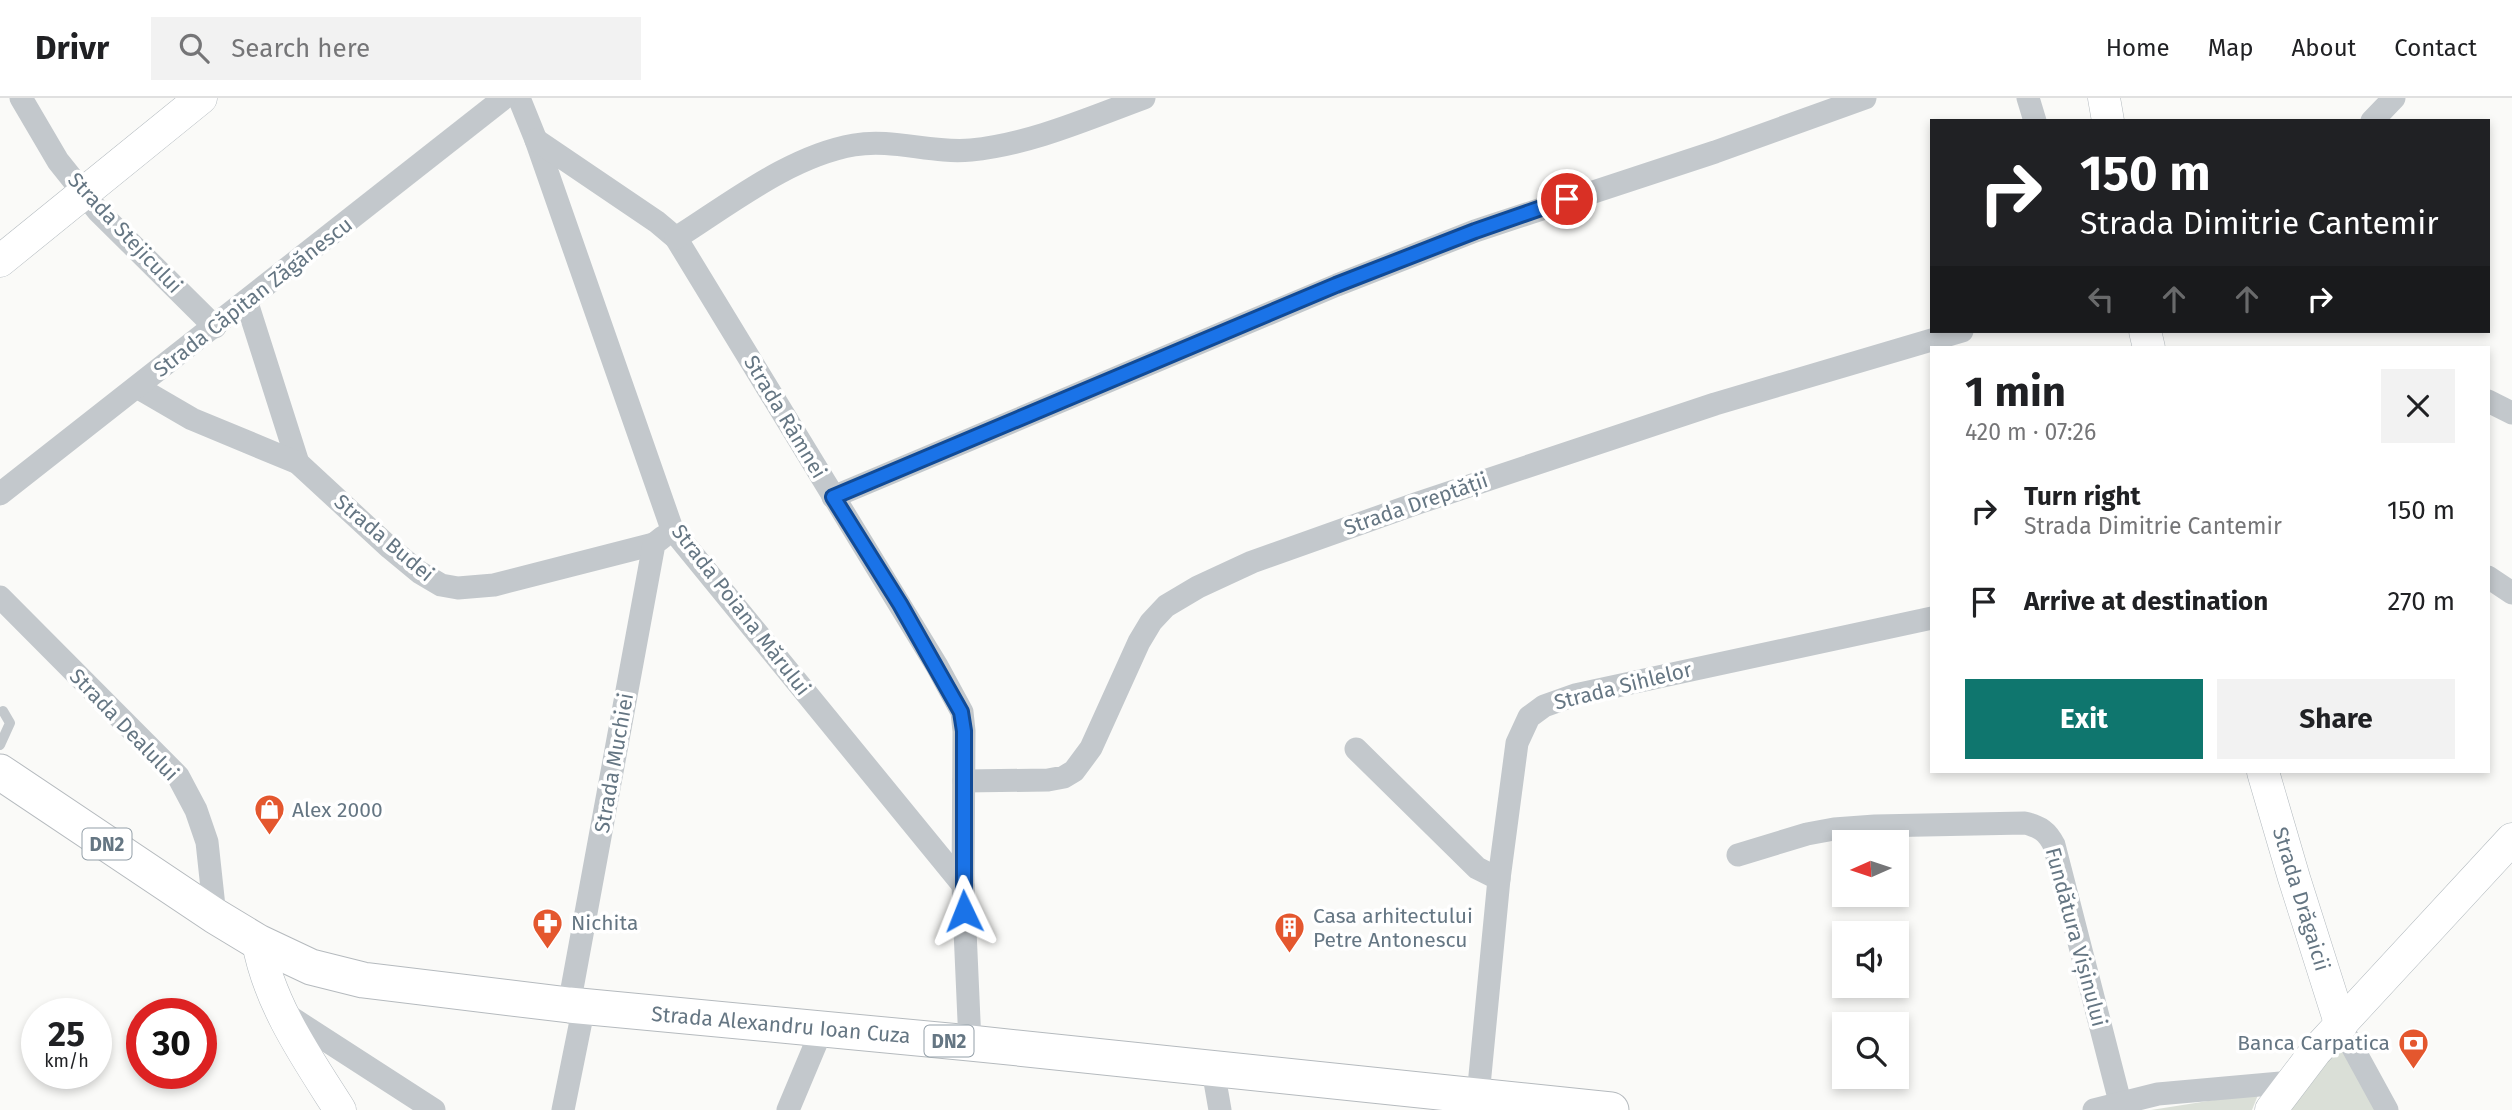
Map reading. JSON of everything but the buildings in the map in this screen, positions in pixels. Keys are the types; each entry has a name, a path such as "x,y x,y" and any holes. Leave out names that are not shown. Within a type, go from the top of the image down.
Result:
{"main road":[{"name":"DN2","path":"0,772 258,942"},
{"name":"Strada Alexandru Ioan Cuza","path":"258,942 310,967 363,980 577,1005 1611,1110"}],"street":[{"name":"Strada Stejicului","path":"21,98 58,161 98,211 215,327"},
{"path":"0,261 201,98"},
{"name":"Strada Căpitan Zăgănescu","path":"0,494 247,303 504,98"},
{"name":"Strada Poiana Mărului","path":"519,98 672,529 963,885"},
{"path":"676,238 794,164 855,144 890,143 968,150 1012,144 1144,98"},
{"path":"833,497 1336,285 1475,231 1715,152 1865,98"},
{"path":"2028,98 2034,119"},
{"path":"2104,98 2108,119"},
{"path":"2374,119 2394,98"},
{"name":"Strada Râmnei","path":"536,140 657,222 676,238 833,497 876,562 961,712 964,781 963,885 970,1043"},
{"path":"247,303 298,463"},
{"name":"Strada Dreptății","path":"964,781 1048,780 1064,777 1074,771 1091,748 1139,642 1151,622 1166,606 1198,587 1252,562 1418,503 1715,404 1955,333"},
{"name":"Strada Budei","path":"137,387 167,406 213,429 298,463 390,548 419,572 441,584 458,587 494,585 654,544"},
{"path":"2490,402 2512,413"},
{"path":"654,544 672,529"},
{"name":"Strada Muchiei","path":"563,1110 577,1005 654,544"},
{"path":"2490,578 2512,593"},
{"name":"Strada Dealului","path":"0,597 178,776 196,810 206,842 215,916"},
{"name":"Strada Sihlelor","path":"1478,1096 1499,879 1517,743 1529,717 1544,706 1575,695 1930,618"},
{"path":"1356,749 1476,868 1499,879"},
{"name":"Strada Drăgaicii","path":"2263,773 2341,1026"},
{"name":"Fundătura Vișinului","path":"1738,855 1807,834 1855,827 2025,823 2039,826 2048,834 2054,845 2120,1102"},
{"path":"2272,1110 2315,1052 2512,839"},
{"path":"258,942 263,968 282,1012 340,1110"},
{"path":"282,1012 434,1110"},
{"path":"2341,1026 2387,1110"},
{"path":"788,1110 822,1029"},
{"path":"1213,1070 1220,1110"},
{"path":"2094,1110 2120,1102 2180,1092 2292,1082"}],"lane":[{"path":"0,744 9,723 3,711"}],"shaded area":[{"path":"2341,1026 2387,1110 2272,1110"},
{"path":"2258,1095 2252,1110 2151,1110"}],"place":[{"name":"Alex 2000","path":"269,837"},
{"name":"Nichita","path":"548,950"},
{"name":"Casa arhitectului Petre Antonescu","path":"1290,955"},
{"name":"Banca Carpatica","path":"2413,1070"}],"route":[{"path":"964,911 964,731 961,712 876,562 833,497 1336,285 1504,220 1567,199"}]}
